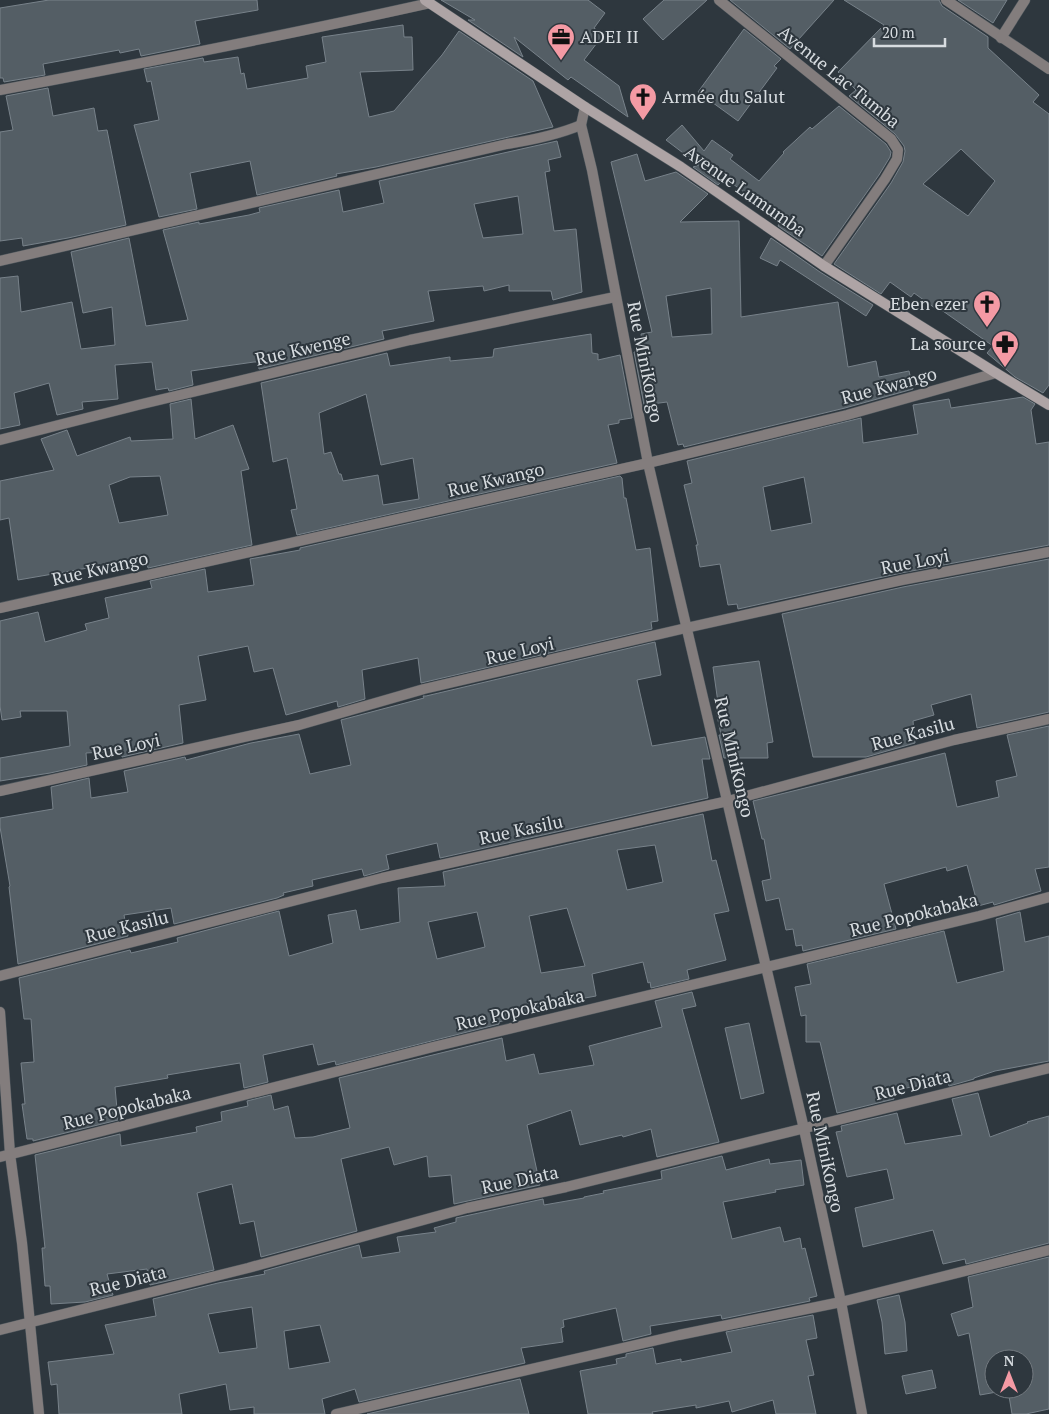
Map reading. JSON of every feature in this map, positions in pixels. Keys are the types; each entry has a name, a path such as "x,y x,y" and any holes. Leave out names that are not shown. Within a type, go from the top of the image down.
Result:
{"street":[{"name":"Avenue Lac Tumba","path":"719,0 892,139 898,150 897,159 886,179 824,266"},
{"path":"946,0 1049,70"},
{"path":"1001,38 1025,0"},
{"name":"Avenue Lumumba","path":"427,2 585,107 681,167 824,266 1049,405"},
{"path":"0,90 146,63 332,25 427,2"},
{"name":"Rue MiniKongo","path":"585,107 581,125 592,170 648,463 804,1129 841,1302 862,1414"},
{"path":"0,260 558,134 581,125"},
{"name":"Rue Kwenge","path":"0,440 410,340 616,297"},
{"name":"Rue Kwango","path":"0,608 648,463 847,415 996,373"},
{"name":"Rue Loyi","path":"0,791 299,725 424,689 686,628 902,580 1049,552"},
{"name":"Rue Kasilu","path":"0,976 382,878 728,801 954,740 1049,719"},
{"name":"Rue Popokabaka","path":"5,1155 433,1047 979,916 1049,897"},
{"path":"0,1012 5,1155 22,1243 39,1414"},
{"name":"Rue Diata","path":"0,1330 248,1268 467,1208 576,1185 1049,1068"},
{"path":"336,1414 679,1335 841,1302 1049,1250"}],"building":[{"path":"49,0 257,0 258,10 195,21 200,44 141,56 139,49 120,53 119,50 43,64 45,75 4,82 3,78 0,78 0,8"},
{"path":"441,0 588,0 605,13 594,28 603,35 584,60 619,86 628,117 571,77 568,80 514,37 523,57 468,20 475,20"},
{"path":"664,0 707,0 663,40 643,19"},
{"path":"730,0 834,0 790,49"},
{"path":"844,0 939,0 942,6 988,37 988,48 1039,95 1033,102 1049,114 1049,385 1043,393 1015,377 987,353 993,346 940,309 939,311 914,293 911,297 890,282 881,294 834,264 891,183 903,162 904,146 895,134 849,96 856,90 838,72 884,25","holes":["961,149 995,181 968,216 923,184"]},
{"path":"958,0 1007,0 993,23"},
{"path":"403,25 404,37 412,37 413,70 360,72 369,117 394,111 442,55 459,31 533,81 553,127 376,167 336,174 337,176 257,195 250,161 190,173 197,209 159,217 134,125 159,120 151,81 147,82 144,69 203,58 204,62 238,57 241,74 244,73 247,89 308,78 306,66 326,62 322,37"},
{"path":"744,29 781,59 774,66 777,68 738,121 698,92"},
{"path":"48,88 53,116 94,108 98,131 107,130 126,225 23,246 22,238 0,241 0,132 13,130 6,96"},
{"path":"839,106 886,144 891,152 879,175 822,256 778,226 781,220 725,178 718,185 693,167 699,165 666,140 682,125 704,151 712,140 733,155 730,159 759,181 783,152 810,127 812,129"},
{"path":"557,141 561,157 548,160 550,171 545,172 554,231 576,229 582,292 553,300 551,291 509,291 509,285 484,291 483,286 428,291 434,321 382,331 384,339 259,369 258,362 254,362 191,371 193,385 169,391 168,388 156,390 152,362 115,365 118,399 82,402 83,409 57,415 49,383 14,393 20,425 0,429 0,278 18,276 21,312 72,302 81,349 115,345 112,307 83,313 71,252 129,238 146,326 188,320 163,230 199,222 199,224 249,215 260,212 259,208 339,190 343,212 384,203 379,181","holes":["518,196 523,234 483,238 474,204"]},
{"path":"637,154 645,181 676,172 708,194 680,222 739,221 741,317 838,302 848,367 876,361 879,377 909,371 913,389 845,408 684,447 683,444 678,445 667,402 644,405 634,352 643,350 641,334 652,332 611,162","holes":["711,288 712,334 672,337 666,296"]},
{"path":"771,238 820,272 873,305 866,316 780,260 777,266 760,258"},
{"path":"591,334 592,353 598,354 598,360 620,355 632,418 619,420 619,423 608,425 617,463 297,535 291,510 297,509 287,458 273,462 261,383 387,353 390,366 450,357 450,361 493,357 494,349","holes":["366,394 381,465 413,458 419,499 383,505 378,475 343,481 331,452 324,454 319,413"]},
{"path":"1023,397 1035,404 1031,410 1036,444 1049,442 1049,545 901,573 738,609 737,604 728,605 720,564 700,567 696,545 698,545 684,485 692,483 687,461 861,418 863,443 918,434 913,405 949,399 951,408","holes":["804,477 812,523 771,531 763,487"]},
{"path":"191,399 195,439 233,425 249,469 241,471 252,545 148,568 146,558 18,580 9,518 0,520 0,481 54,470 41,439 67,430 77,456 130,437 131,441 173,439 170,404","holes":["160,476 168,515 119,523 109,485 130,477"]},
{"path":"620,476 622,478 624,498 626,498 636,550 650,548 658,621 651,622 652,629 421,683 418,658 362,670 365,699 338,707 337,701 286,715 273,668 254,672 248,646 198,656 206,700 179,705 183,743 122,757 121,751 86,753 87,765 0,781 0,758 70,746 67,711 20,711 21,717 2,720 0,706 0,621 38,612 45,642 87,630 85,624 109,618 105,598 152,588 150,581 205,569 208,592 254,585 250,559 300,550 300,548"},
{"path":"1049,559 1049,712 977,728 971,694 931,705 934,715 913,721 915,743 866,757 813,757 782,614 903,587"},
{"path":"655,642 661,675 637,680 652,746 705,737 710,759 702,759 708,798 440,858 437,843 386,855 389,869 364,876 362,869 312,880 313,886 283,893 284,895 277,898 174,924 171,908 124,915 128,936 18,964 10,886 0,818 53,809 51,787 89,778 91,798 128,792 124,771 185,757 186,760 251,743 299,734 310,774 351,765 341,720 424,698 423,696"},
{"path":"759,661 773,742 767,743 768,758 724,758 719,735 721,735 716,710 719,710 713,667"},
{"path":"1049,726 1049,867 1035,869 1041,891 994,905 993,902 978,906 967,865 947,871 946,867 884,884 896,929 803,951 802,945 796,946 793,929 786,930 779,898 766,901 762,881 771,879 764,839 762,839 753,801 945,753 957,807 999,797 996,781 1017,776 1007,735"},
{"path":"703,814 712,861 716,860 729,911 714,914 726,960 687,970 689,979 651,988 643,962 592,974 596,996 563,1002 499,1022 499,1024 336,1065 335,1061 318,1065 313,1044 263,1055 268,1082 244,1088 240,1063 167,1075 168,1078 115,1087 118,1120 33,1141 33,1139 27,1139 22,1104 25,1104 21,1063 34,1062 31,1019 24,1019 19,978 130,950 131,953 178,942 177,938 279,911 289,956 333,943 328,915 356,910 360,930 400,922 398,888 445,886 443,872","holes":["655,845 663,882 627,890 617,850","567,908 585,966 541,973 529,916","477,912 485,947 437,959 428,922"]},
{"path":"1020,912 1025,942 1049,936 1049,1061 995,1071 949,1086 947,1080 891,1091 894,1099 837,1113 820,1042 806,1042 806,1015 801,1016 795,987 811,984 807,964 944,931 957,983 1004,971 996,919"},
{"path":"692,992 696,1006 682,1009 719,1142 657,1157 651,1129 623,1137 622,1135 580,1145 571,1110 527,1125 540,1185 454,1204 451,1175 429,1177 427,1156 394,1165 389,1147 341,1159 357,1231 261,1257 254,1221 240,1224 232,1184 197,1193 214,1270 150,1285 147,1269 107,1274 113,1295 85,1302 51,1304 50,1286 45,1286 42,1248 45,1248 35,1155 120,1134 121,1146 197,1132 196,1127 222,1121 221,1112 248,1106 247,1101 271,1095 274,1110 288,1106 295,1138 313,1137 350,1128 339,1078 502,1038 506,1061 534,1054 539,1074 594,1065 589,1046 662,1027 655,1001"},
{"path":"749,1023 764,1093 741,1099 725,1028"},
{"path":"978,1093 990,1137 1027,1122 1049,1116 1049,1243 966,1264 965,1259 943,1264 933,1230 863,1247 855,1208 894,1199 887,1169 847,1177 836,1132 842,1131 841,1126 897,1113 905,1144 962,1135 952,1099"},
{"path":"722,1156 726,1170 769,1159 770,1164 801,1160 804,1185 723,1202 732,1239 780,1227 784,1242 800,1238 802,1249 805,1248 817,1296 809,1298 810,1301 722,1319 721,1315 650,1326 651,1334 623,1341 616,1308 563,1320 564,1327 561,1328 563,1342 521,1348 525,1363 359,1402 355,1389 322,1399 325,1414 254,1414 254,1407 230,1410 226,1384 179,1394 182,1414 59,1414 57,1384 51,1385 48,1362 114,1354 105,1325 156,1316 153,1299 265,1274 264,1271 359,1245 362,1258 400,1252 397,1237 436,1232 434,1228 456,1222 456,1218 543,1199 544,1205 584,1198 604,1193 603,1191 662,1179 661,1171","holes":["252,1307 257,1348 219,1353 208,1314","320,1325 330,1362 289,1369 284,1331"]},
{"path":"1049,1257 1049,1409 1026,1414 1012,1414 1010,1399 1034,1399 1034,1349 984,1349 984,1394 980,1395 969,1333 958,1336 951,1314 973,1307 968,1277"},
{"path":"899,1295 905,1322 907,1351 885,1354 882,1322 877,1300"},
{"path":"813,1315 817,1338 806,1340 814,1375 808,1376 816,1414 776,1414 773,1400 732,1412 729,1401 696,1408 696,1405 652,1412 653,1414 588,1414 580,1371 617,1364 616,1359 626,1357 626,1354 653,1348 656,1364 681,1359 681,1362 732,1352 726,1332"},
{"path":"932,1370 936,1388 906,1394 902,1376"},
{"path":"520,1379 529,1414 367,1414"}],"place":[{"name":"ADEI II","path":"561,61"},
{"name":"Armée du Salut","path":"643,121"},
{"name":"Eben ezer","path":"987,328"},
{"name":"La source","path":"1005,368"}]}
